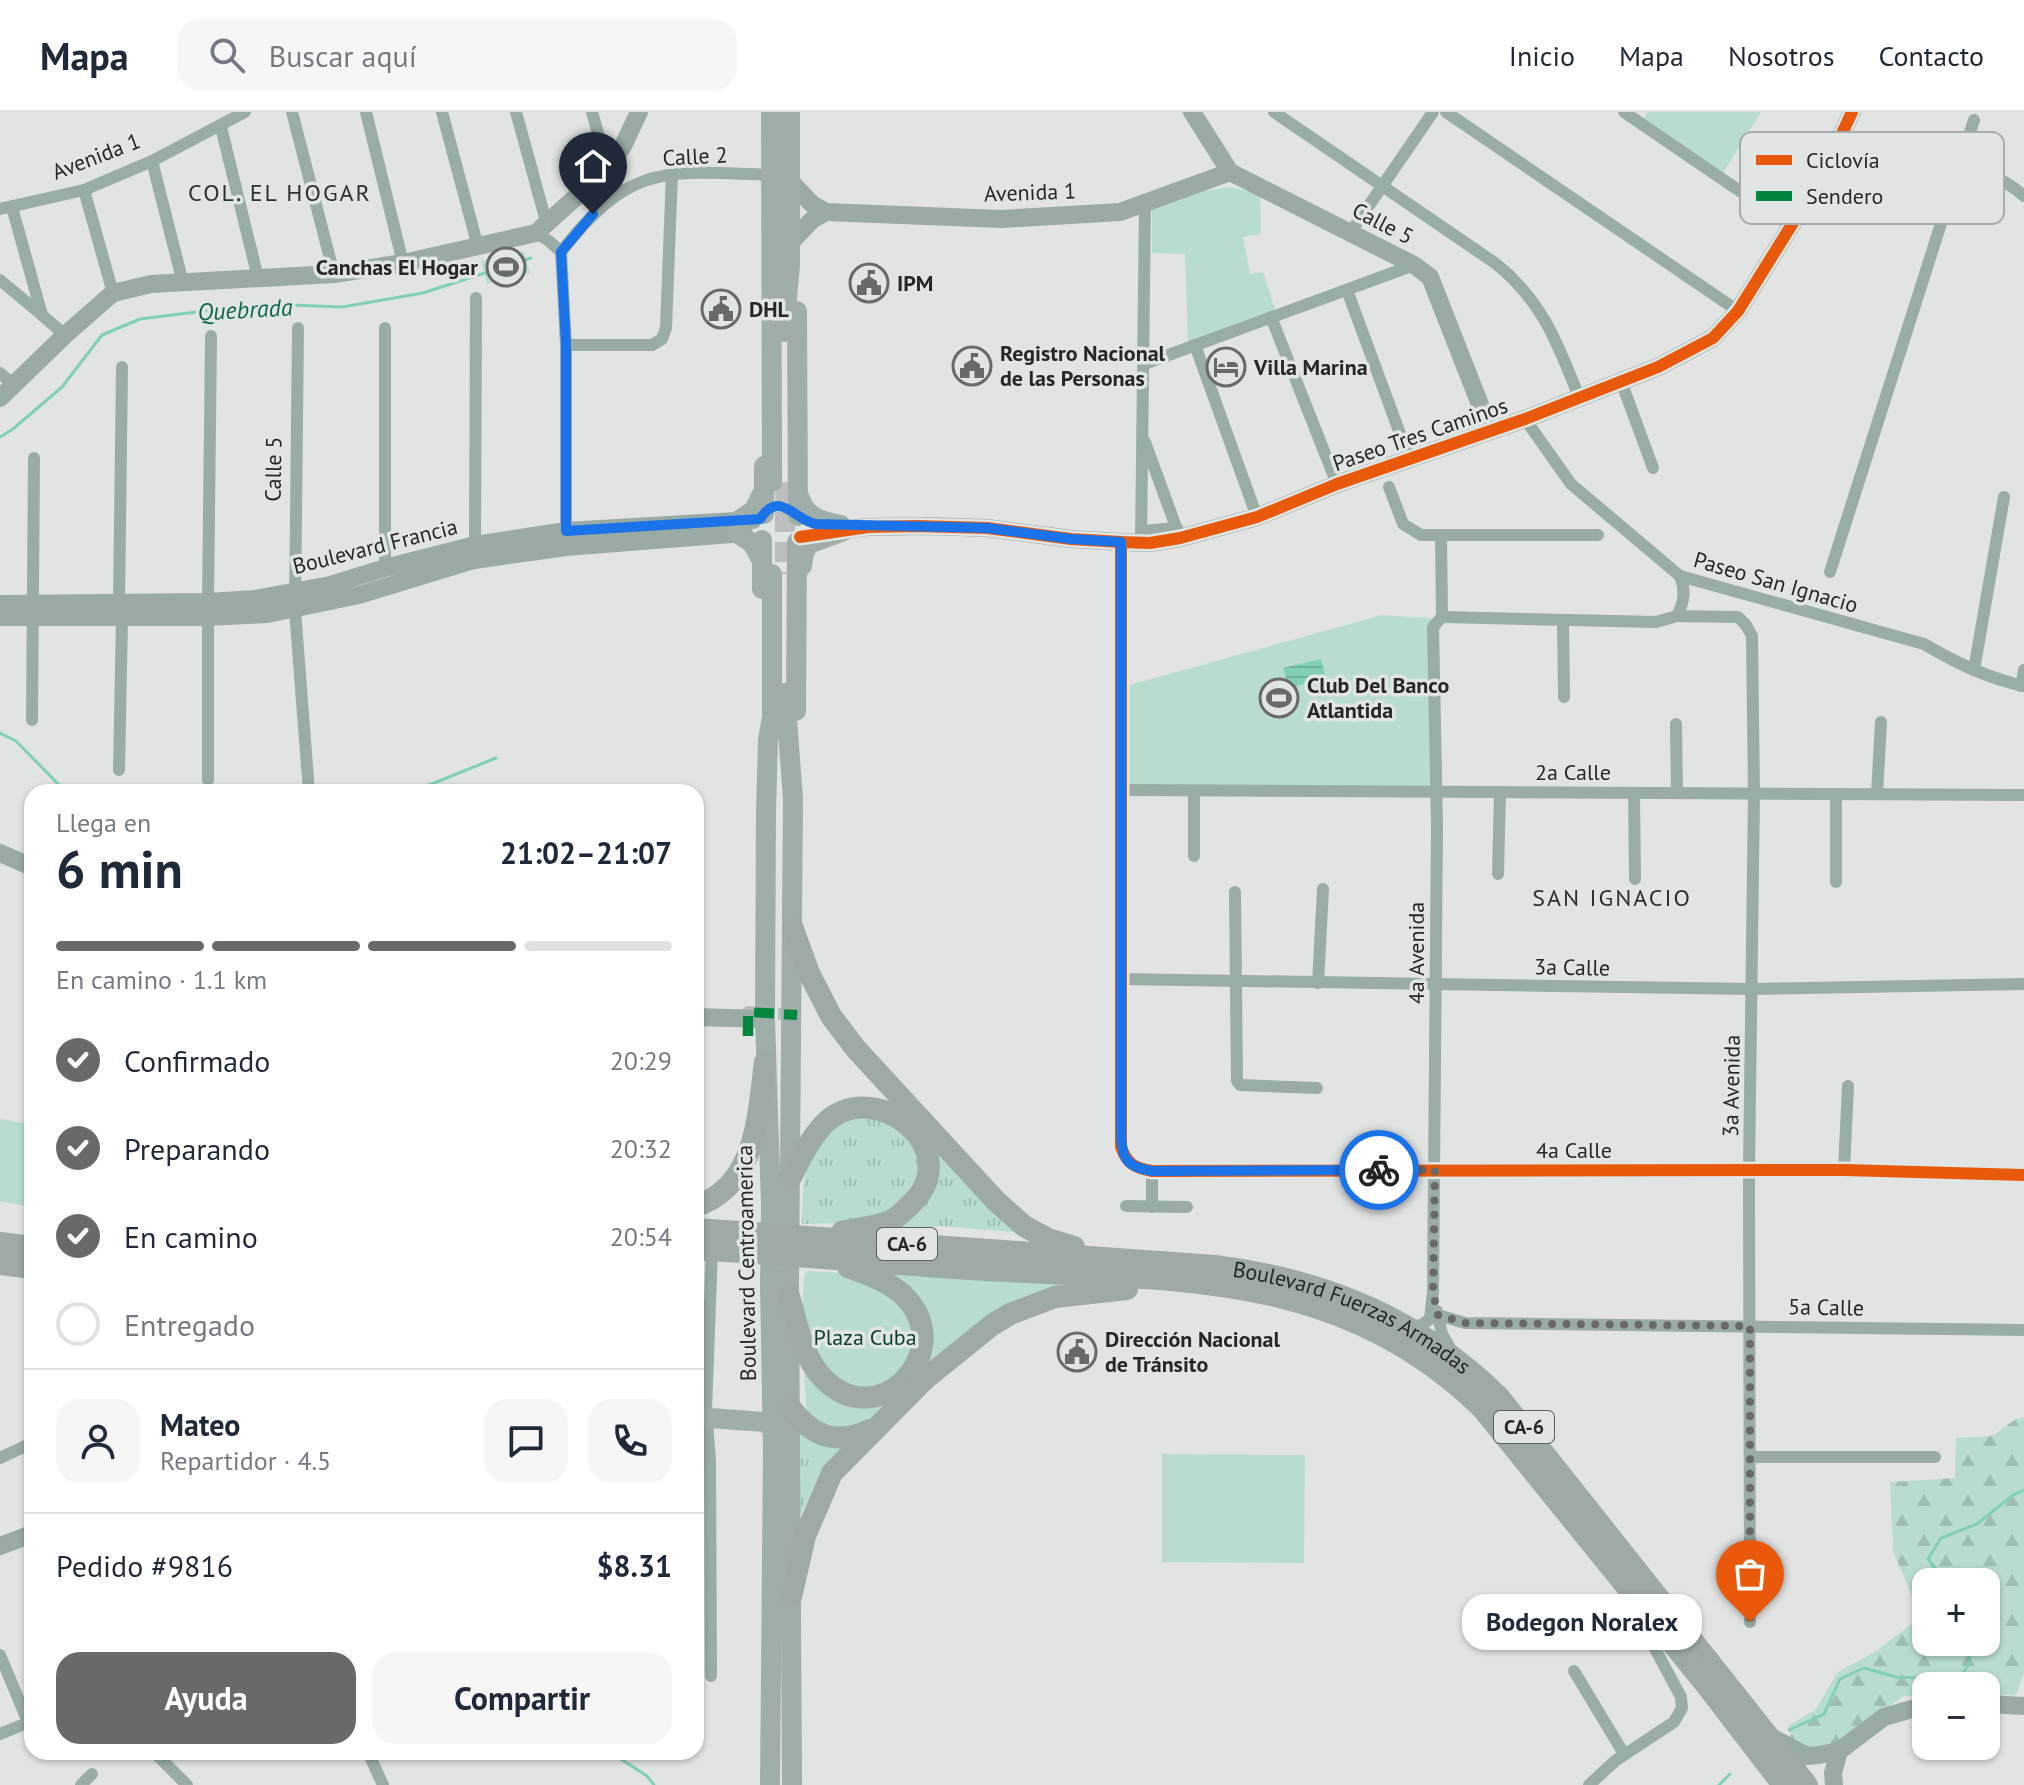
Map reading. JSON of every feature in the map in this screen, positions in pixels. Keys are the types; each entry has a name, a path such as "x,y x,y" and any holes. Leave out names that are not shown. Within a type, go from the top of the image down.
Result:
{"highway":[{"path":"793,929 809,973 837,1025 996,1201 1024,1226 1048,1239 1117,1259"},
{"path":"704,1201 730,1185 747,1160 756,1132 765,1062"},
{"path":"791,1177 826,1122 854,1108 873,1108 894,1115 911,1125 926,1147 928,1160 923,1190 892,1221 820,1237"},
{"name":"Boulevard Fuerzas Armadas","path":"704,1230 1215,1266 1273,1275 1338,1293 1399,1321 1455,1357 1489,1387 1517,1418 1807,1785"},
{"name":"Boulevard Fuerzas Armadas","path":"704,1249 832,1261 1243,1288 1316,1305 1364,1324 1411,1351 1461,1387 1482,1408 1783,1785"},
{"path":"783,1288 809,1358 826,1380 845,1394 860,1397 892,1392 914,1371 919,1360 922,1326 915,1310 895,1289 832,1261"},
{"path":"0,1264 24,1267"},
{"path":"788,1589 805,1536 832,1473 925,1379 992,1325 1034,1303 1055,1297 1185,1282"},
{"path":"781,1410 818,1434 837,1438 857,1436 874,1428"}],"main road":[{"name":"Boulevard Centroamerica","path":"771,112 791,242 784,311 779,486 766,545 778,741 765,1062 781,1205 781,1410 792,1785"},
{"name":"Boulevard Centroamerica","path":"778,741 796,722 799,529 779,486 769,267 790,112"},
{"path":"766,545 775,507 781,506 799,529 792,546 779,550 752,543 738,527 779,486 808,514 842,528"},
{"path":"798,598 807,546 842,528"},
{"name":"Boulevard Centroamerica","path":"778,741 793,799 791,1177 781,1205"},
{"name":"Boulevard Centroamerica","path":"770,1785 773,1446 781,1410"},
{"path":"704,1417 764,1422 776,1429 785,1440 788,1589"}],"street":[{"name":"Avenida 1","path":"6,208 84,190 152,161 245,112"},
{"path":"292,112 334,274"},
{"path":"366,112 403,263"},
{"path":"442,112 478,247"},
{"path":"516,112 541,229 561,252 566,345 566,539"},
{"path":"592,112 608,168"},
{"path":"5,385 113,293 151,284 334,274 478,247 541,229 608,168 623,146 639,112"},
{"path":"1192,112 1230,172"},
{"path":"1274,112 1495,263 1522,287 1545,318 1579,397"},
{"path":"1350,233 1433,112"},
{"path":"1446,112 1738,311"},
{"path":"1624,112 1740,191"},
{"name":"Paseo Tres Caminos","path":"1843,132 1852,112"},
{"path":"1970,132 1974,120"},
{"path":"221,127 258,278"},
{"path":"152,161 183,283"},
{"name":"Avenida 1","path":"826,212 1001,219 1120,212 1230,172"},
{"name":"Calle 5","path":"1230,172 1414,265 1430,277 1490,430"},
{"path":"566,345 652,345 662,339 666,328 672,173"},
{"name":"Calle 2","path":"561,252 593,214 635,183 672,173 780,178"},
{"path":"780,178 826,212"},
{"path":"2004,181 2024,196"},
{"path":"84,190 113,293"},
{"path":"1141,537 1145,203"},
{"path":"6,208 42,315"},
{"path":"791,242 812,220 826,212"},
{"path":"1830,572 1941,224"},
{"name":"Paseo Tres Caminos","path":"799,529 816,524 842,528 987,528 1121,542 1257,517 1337,484 1525,419 1658,367 1713,338 1738,311 1791,226"},
{"path":"1144,364 1414,265"},
{"path":"0,280 65,335"},
{"path":"1347,290 1409,458"},
{"path":"475,545 476,298"},
{"path":"1271,317 1337,484"},
{"name":"Calle 5","path":"298,328 295,601 308,784"},
{"path":"385,328 385,568"},
{"path":"208,780 211,336"},
{"path":"1195,345 1257,517"},
{"path":"119,770 122,367"},
{"path":"1621,381 1653,468"},
{"name":"Paseo San Ignacio","path":"1525,419 1571,484 1680,576 1924,644 1974,670 2023,686"},
{"path":"1142,435 1178,533"},
{"path":"32,720 34,458"},
{"path":"1389,487 1399,519 1407,529 1421,535 1598,535"},
{"path":"1974,670 2004,497"},
{"name":"Boulevard Francia","path":"295,601 330,585 475,545 738,527 766,545"},
{"name":"4a Avenida","path":"1399,1321 1420,1326 1426,1324 1430,1319 1433,1292 1436,791 1433,627 1442,617 1441,535"},
{"name":"Boulevard Francia","path":"0,617 33,611 208,610 255,599 295,601 359,595 474,560 566,539"},
{"path":"1120,979 1121,542"},
{"path":"1442,617 1656,622 1677,616 1684,596 1680,576"},
{"name":"Boulevard Francia","path":"0,604 33,611"},
{"name":"3a Avenida","path":"1677,616 1738,617 1752,636 1750,1622"},
{"path":"1563,620 1564,697"},
{"path":"2023,686 2024,670"},
{"path":"1877,794 1881,722"},
{"path":"1676,724 1677,793"},
{"name":"2a Calle","path":"1121,790 2024,795"},
{"path":"1194,791 1194,856"},
{"path":"1498,874 1500,792"},
{"path":"1634,793 1635,879"},
{"path":"1836,794 1836,882"},
{"path":"4,856 24,864"},
{"path":"1318,983 1323,889"},
{"path":"1235,892 1238,1083 1317,1088"},
{"name":"3a Calle","path":"1120,979 1753,989 2024,984"},
{"name":"4a Calle","path":"1120,979 1121,1147 1126,1161 1137,1169 1844,1170 2024,1175"},
{"path":"704,1017 765,1019"},
{"path":"1844,1170 1848,1086"},
{"path":"1152,1171 1152,1207"},
{"path":"1126,1206 1187,1207"},
{"name":"4a Avenida","path":"1433,1292 1442,1334 1455,1357"},
{"name":"5a Calle","path":"1438,1315 1465,1323 2024,1330"},
{"path":"704,1417 781,1410"},
{"path":"704,1418 747,1426 773,1446"},
{"path":"0,1458 24,1447"},
{"path":"1750,1457 1935,1457"},
{"path":"704,1495 711,1676"},
{"path":"0,1546 24,1540"},
{"path":"0,1556 24,1542"},
{"path":"1589,1785 1624,1754 1674,1722 1682,1708 1681,1697 1612,1567"},
{"path":"0,1655 24,1708"},
{"path":"1574,1671 1624,1754"},
{"path":"1681,1697 1705,1684"},
{"path":"2000,1705 2024,1706"},
{"path":"1767,1734 1807,1756 1839,1751 1884,1717 1912,1709"},
{"path":"0,1734 24,1724"},
{"path":"1834,1785 1833,1773 1839,1751"},
{"path":"165,1760 183,1784"},
{"path":"372,1760 383,1785"},
{"path":"81,1785 92,1774"}],"green space":[{"path":"1648,112 1761,112 1749,132 1740,132 1740,146 1723,173 1643,119"},
{"path":"1231,187 1260,194 1261,234 1243,237 1250,274 1263,272 1276,312 1188,343 1185,254 1152,253 1152,210 1203,191"},
{"name":"Canchas El Hogar","path":"524,251 530,274 487,284 481,261"},
{"name":"Club Del Banco Atlantida","path":"1382,615 1440,619 1436,627 1436,788 1122,788 1122,687"},
{"path":"851,1113 911,1125 1025,1233 941,1226 892,1231 919,1179 894,1211 852,1223 802,1224 808,1161 825,1136"},
{"path":"0,1119 24,1124 24,1206 0,1201"},
{"name":"Plaza Cuba","path":"807,1271 850,1273 902,1297 919,1346 887,1390 833,1384 802,1321 804,1276"},
{"path":"879,1273 1096,1285 1037,1298 869,1423 841,1436 807,1420 803,1352 869,1400 929,1341"},
{"path":"2024,1417 2024,1674 2016,1695 2000,1696 2000,1672 1912,1672 1912,1696 1904,1696 1835,1745 1809,1751 1792,1742 1788,1726 1815,1710 1838,1672 1876,1651 1912,1624 1912,1656 2000,1656 2000,1568 1912,1568 1912,1596 1893,1551 1890,1482 1955,1478 1956,1438 1992,1436"},
{"path":"798,1428 858,1439 819,1475 798,1521"},
{"path":"1162,1454 1305,1455 1304,1563 1162,1562"}],"shaded area":[{"path":"1321,659 1326,678 1289,688 1283,668"}],"waterway":[{"name":"Quebrada","path":"0,437 62,387 102,335 140,319 221,309 291,305 342,307 423,293 531,258"},
{"path":"0,733 16,741 58,784"},
{"path":"432,784 496,758"},
{"path":"1935,1568 1928,1559 1941,1538 1977,1524 2024,1490"},
{"path":"1964,1672 1970,1662 1969,1656"},
{"path":"1789,1730 1824,1714 1840,1679 1864,1668 1896,1677 1912,1678"},
{"path":"622,1760 647,1776 654,1785"},
{"path":"1719,1785 1730,1774"}],"tunnel":[{"path":"785,482 785,574"},
{"path":"748,1036 748,1012 797,1015"}],"marked path":[{"path":"748,1036 748,1012 797,1015"}],"cycle path":[{"path":"1843,132 1852,112"},
{"path":"800,537 868,527 916,526 987,528 1071,539 1150,543 1257,517 1337,484 1525,419 1658,367 1713,338 1738,311 1792,224"},
{"path":"1121,542 1121,1147 1132,1164 1152,1171 1844,1170 2024,1175"}],"way so far":[{"path":"1379,1170 1435,1170 1433,1292 1438,1315 1465,1323 1750,1326 1750,1622"}],"place":[{"name":"Canchas El Hogar","path":"506,267"},
{"name":"IPM","path":"869,283"},
{"name":"DHL","path":"721,309"},
{"name":"Registro Nacional de las Personas","path":"972,366"},
{"name":"Villa Marina","path":"1226,367"},
{"name":"Club Del Banco Atlantida","path":"1279,698"},
{"name":"Dirección Nacional de Tránsito","path":"1077,1352"},
{"name":"Bodegon Noralex","path":"1750,1622"}],"district":[{"name":"COL. EL HOGAR","path":"280,193"},
{"name":"SAN IGNACIO","path":"1612,898"}],"route":[{"path":"593,214 561,252 566,345 566,531 760,519 769,510 781,506 794,511 801,520 816,524 987,528 1121,542 1121,1147 1126,1161 1137,1169 1152,1171 1379,1170"}]}
